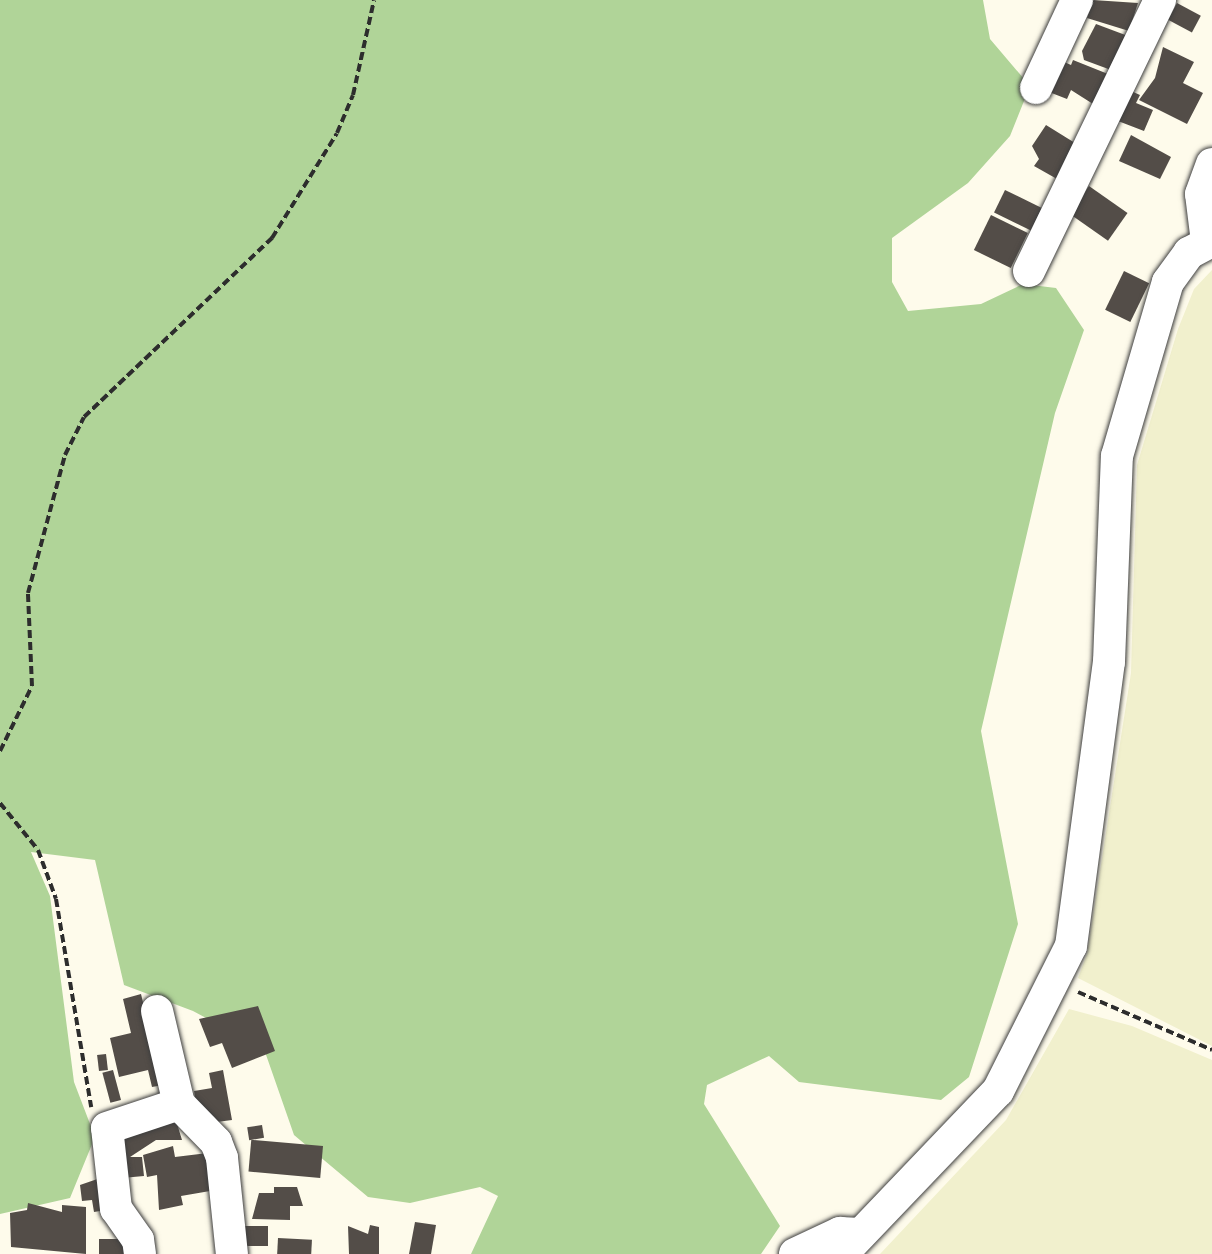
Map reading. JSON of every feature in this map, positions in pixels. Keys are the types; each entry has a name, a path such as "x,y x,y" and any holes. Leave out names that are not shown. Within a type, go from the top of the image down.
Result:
{"street":[{"path":"1036,88 1077,0"},
{"path":"1029,271 1160,0"},
{"path":"795,1254 840,1233 851,1244 998,1091 1071,946 1109,662 1117,456 1168,282 1189,253 1209,241 1201,194 1212,164"},
{"path":"157,1011 179,1104 216,1142 222,1158 232,1254"},
{"path":"140,1254 116,1209 107,1128 179,1104"}],"path":[{"path":"0,751 32,686 28,593 65,455 84,417 272,238 337,133 374,0"},
{"path":"0,803 38,850 67,948 83,1081 107,1128"},
{"path":"1055,982 1212,1050"}],"green space":[{"path":"0,0 983,0 990,39 1030,86 1010,136 968,183 892,238 892,282 908,311 981,304 1023,284 1056,288 1084,330 1055,413 981,731 1018,924 969,1077 941,1100 799,1082 769,1056 707,1085 704,1104 780,1226 761,1254 471,1254 498,1196 480,1187 410,1203 368,1197 294,1135 264,1049 193,1011 124,985 95,860 31,852 50,896 74,1082 95,1137 70,1198 0,1214"},
{"path":"1212,270 1212,1046 1078,978 1087,954 1131,673 1137,465 1178,329 1194,289"},
{"path":"1069,1009 1132,1026 1212,1060 1212,1254 880,1254 1006,1120"}],"building":[{"path":"1093,0 1138,3 1129,31 1087,18"},
{"path":"1177,3 1201,16 1192,32 1168,20"},
{"path":"1096,24 1128,36 1111,70 1084,60 1082,51"},
{"path":"1163,47 1194,62 1183,83 1203,93 1187,124 1139,100 1155,78"},
{"path":"1073,60 1108,74 1093,104 1071,90 1067,99 1049,92 1062,61 1071,65"},
{"path":"1131,91 1140,95 1136,103 1153,110 1144,131 1118,121"},
{"path":"1046,125 1075,143 1057,179 1034,166 1039,159 1032,146"},
{"path":"1131,135 1171,157 1160,179 1119,161"},
{"path":"1089,186 1128,213 1108,241 1069,214"},
{"path":"1005,190 1042,208 1031,230 994,212"},
{"path":"991,215 1028,233 1011,268 974,250"},
{"path":"1124,271 1149,283 1130,322 1105,310"},
{"path":"141,994 163,1085 152,1087 148,1070 119,1077 110,1038 131,1033 123,999"},
{"path":"258,1006 275,1051 232,1068 222,1043 210,1047 199,1019"},
{"path":"106,1054 108,1070 99,1071 97,1055"},
{"path":"113,1070 121,1100 110,1103 102,1073"},
{"path":"223,1070 232,1120 209,1123 198,1115 194,1091 212,1088 209,1073"},
{"path":"175,1117 182,1140 156,1140 130,1157 142,1157 144,1176 122,1178 117,1137"},
{"path":"262,1125 264,1138 249,1140 247,1127"},
{"path":"251,1140 323,1146 320,1178 248,1172"},
{"path":"173,1146 175,1157 216,1152 210,1191 181,1196 183,1205 159,1210 157,1175 147,1177 143,1155"},
{"path":"109,1175 117,1223 107,1224 106,1210 94,1212 92,1200 82,1201 80,1185"},
{"path":"274,1187 297,1187 303,1206 290,1206 290,1220 252,1219 259,1193 274,1193"},
{"path":"28,1203 62,1212 62,1205 86,1207 86,1254 11,1247 10,1213 27,1210"},
{"path":"415,1222 436,1225 431,1254 409,1254"},
{"path":"370,1225 379,1227 379,1254 349,1254 348,1226 368,1234"},
{"path":"238,1226 268,1226 268,1246 238,1246"},
{"path":"278,1238 312,1240 311,1254 277,1254"},
{"path":"99,1239 132,1239 132,1254 99,1254"}]}
